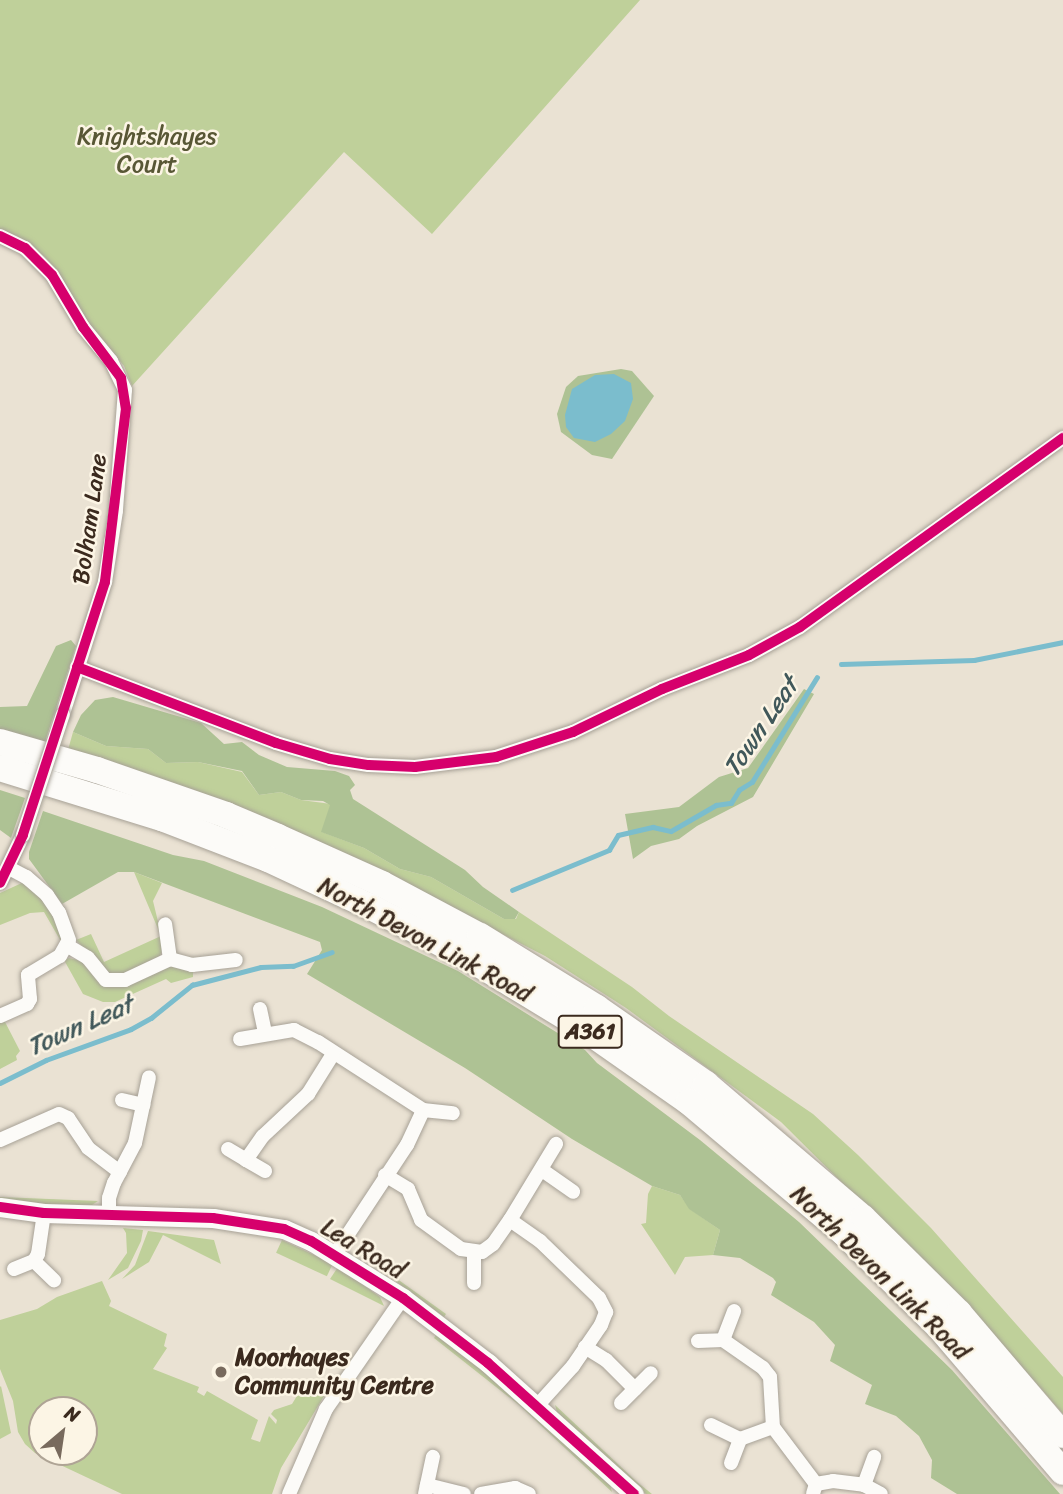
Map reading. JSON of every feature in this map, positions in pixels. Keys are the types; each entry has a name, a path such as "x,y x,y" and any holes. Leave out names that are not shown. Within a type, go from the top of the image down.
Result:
{"highway":[{"name":"North Devon Link Road","path":"0,742 121,778 278,837 382,884 480,936 597,1008 706,1084 863,1218 959,1313 1063,1434"},
{"name":"North Devon Link Road","path":"0,768 162,818 268,859 369,906 467,957 582,1027 689,1102 844,1233 940,1328 1063,1472"}],"street":[{"name":"Bolham Lane","path":"0,236 25,248 52,275 82,327 111,361 125,390 116,511 106,582 23,835 0,883"},
{"path":"77,667 276,743 330,759 369,765 415,767 496,757 573,732 662,689 749,655 800,627 1063,439"},
{"path":"0,1016 27,1004 30,999 26,982 28,975 60,956 68,946 68,933 54,904 38,885 9,868"},
{"path":"165,924 170,959"},
{"path":"68,946 88,958 96,972 112,982 125,980 170,959 192,965 236,960"},
{"path":"260,1009 265,1033"},
{"path":"240,1039 294,1030 318,1042 423,1110 453,1114"},
{"path":"246,1160 263,1136 308,1094 333,1054"},
{"path":"109,1215 109,1198 135,1143 149,1077"},
{"path":"122,1100 143,1105"},
{"path":"335,1254 407,1144 423,1110"},
{"path":"0,1140 60,1114 68,1118 79,1137 102,1162 120,1172"},
{"path":"385,1175 408,1189 421,1220 461,1250 474,1253 493,1244 556,1144"},
{"path":"228,1149 265,1171"},
{"path":"542,1170 573,1192"},
{"name":"Lea Road","path":"0,1207 44,1213 213,1218 284,1230 335,1254 402,1298 537,1406 631,1493"},
{"path":"14,1269 34,1261 41,1243 44,1213"},
{"path":"510,1220 540,1241 605,1305 605,1319 573,1366 537,1406"},
{"path":"474,1253 474,1283"},
{"path":"34,1261 54,1280"},
{"path":"289,1494 326,1409 402,1298"},
{"path":"723,1340 734,1311"},
{"path":"698,1341 723,1340 763,1368 770,1377 773,1427 815,1489 833,1481 864,1485 881,1494"},
{"path":"585,1347 606,1360 635,1389"},
{"path":"621,1404 651,1373"},
{"path":"711,1425 740,1439 773,1427"},
{"path":"730,1463 740,1439"},
{"path":"433,1457 426,1490 464,1494"},
{"path":"864,1485 874,1457"},
{"path":"481,1494 515,1489 529,1494"}],"green space":[{"name":"Knightshayes Court","path":"0,0 640,0 432,234 344,152 132,386 124,366 83,316 61,276 45,257 17,236 0,230"},
{"path":"621,369 632,371 654,396 612,459 592,455 561,432 557,414 566,387 578,376"},
{"path":"71,640 76,646 45,742 0,731 0,707 27,706 56,646"},
{"path":"804,689 814,694 753,797 697,826 679,839 651,846 633,859 625,814 679,807 719,777 748,768"},
{"path":"113,697 201,723 224,744 242,742 259,755 287,767 335,771 349,776 355,785 350,790 353,799 465,870 483,887 519,912 515,919 504,919 431,877 400,869 364,848 321,832 330,805 323,801 301,800 281,792 259,795 242,771 198,762 166,763 148,749 106,746 73,732 81,715 95,700"},
{"path":"73,732 106,746 148,749 166,763 198,762 242,772 259,795 281,792 301,800 331,804 322,832 364,848 400,869 431,877 504,919 516,919 519,912 632,987 669,1016 813,1114 858,1155 931,1228 1063,1377 1063,1414 987,1327 781,1122 626,1008 545,956 475,920 68,750"},
{"path":"0,790 25,798 11,838 0,830"},
{"path":"43,811 173,855 204,861 322,907 458,971 585,1050 597,1063 700,1140 799,1222 952,1370 1060,1494 957,1494 931,1478 932,1460 919,1436 896,1416 865,1404 872,1385 830,1361 835,1345 814,1322 771,1295 776,1282 773,1278 740,1258 713,1255 720,1230 689,1209 680,1195 652,1186 572,1139 465,1068 307,974 322,950 320,942 134,872 118,872 62,904 29,859"},
{"path":"134,872 162,883 153,901 164,946 158,960 112,978 76,940 91,934 104,962 161,936"},
{"path":"24,882 43,896 60,929 63,945 44,912 30,913 0,925 0,893"},
{"path":"69,958 81,961 95,978 106,985 173,966 193,971 193,977 171,983 166,979 115,1002 103,1002 83,994 64,960"},
{"path":"0,1020 4,1020 20,1051 16,1056 17,1060 0,1069"},
{"path":"652,1186 680,1195 690,1209 720,1230 713,1255 685,1257 675,1275 641,1224 646,1223 648,1194"},
{"path":"0,1197 98,1201 92,1205 32,1204 0,1200"},
{"path":"123,1228 143,1230 141,1241 128,1268 108,1280 127,1253 126,1233"},
{"path":"148,1231 214,1240 221,1264 163,1235 149,1262 122,1279 135,1265"},
{"path":"282,1240 333,1264 327,1276 276,1253"},
{"path":"355,1251 446,1314 444,1317"},
{"path":"338,1267 380,1297 384,1306 330,1279"},
{"path":"102,1281 111,1301 109,1306 167,1334 164,1346 167,1348 153,1369 199,1387 197,1392 204,1396 207,1391 258,1420 251,1439 260,1442 269,1416 276,1424 277,1420 271,1414 274,1410 292,1404 303,1386 324,1396 281,1468 272,1494 122,1494 63,1466 98,1466 98,1396 28,1396 28,1447 18,1432 13,1401 0,1369 0,1320 37,1309 57,1297"},
{"path":"436,1335 503,1386 610,1485 612,1492 519,1405 434,1338"},
{"path":"0,1387 11,1433 0,1439"},
{"path":"555,1405 652,1494 646,1494 635,1485 557,1412"}],"water":[{"path":"614,374 631,383 633,399 625,421 611,434 595,442 574,438 566,427 565,415 572,389 595,375"}],"waterway":[{"name":"Town Leat","path":"841,664 974,660 1063,642"},
{"name":"Town Leat","path":"512,890 609,850 618,835 653,827 671,831 716,805 731,803 739,790 752,782 817,677"},
{"name":"Town Leat","path":"0,1083 46,1060 131,1029 151,1018 192,985 261,967 293,966 332,952"}],"cycle path":[{"path":"0,236 25,248 52,275 83,327 121,378 126,408 105,582 23,835 0,883"},
{"path":"77,667 276,743 330,759 369,765 415,767 496,757 573,732 662,689 749,655 800,627 1063,438"},
{"path":"0,1207 44,1213 213,1218 284,1229 311,1241 403,1298 488,1363 634,1494"}],"place":[{"name":"Moorhayes Community Centre","path":"221,1372"}]}
